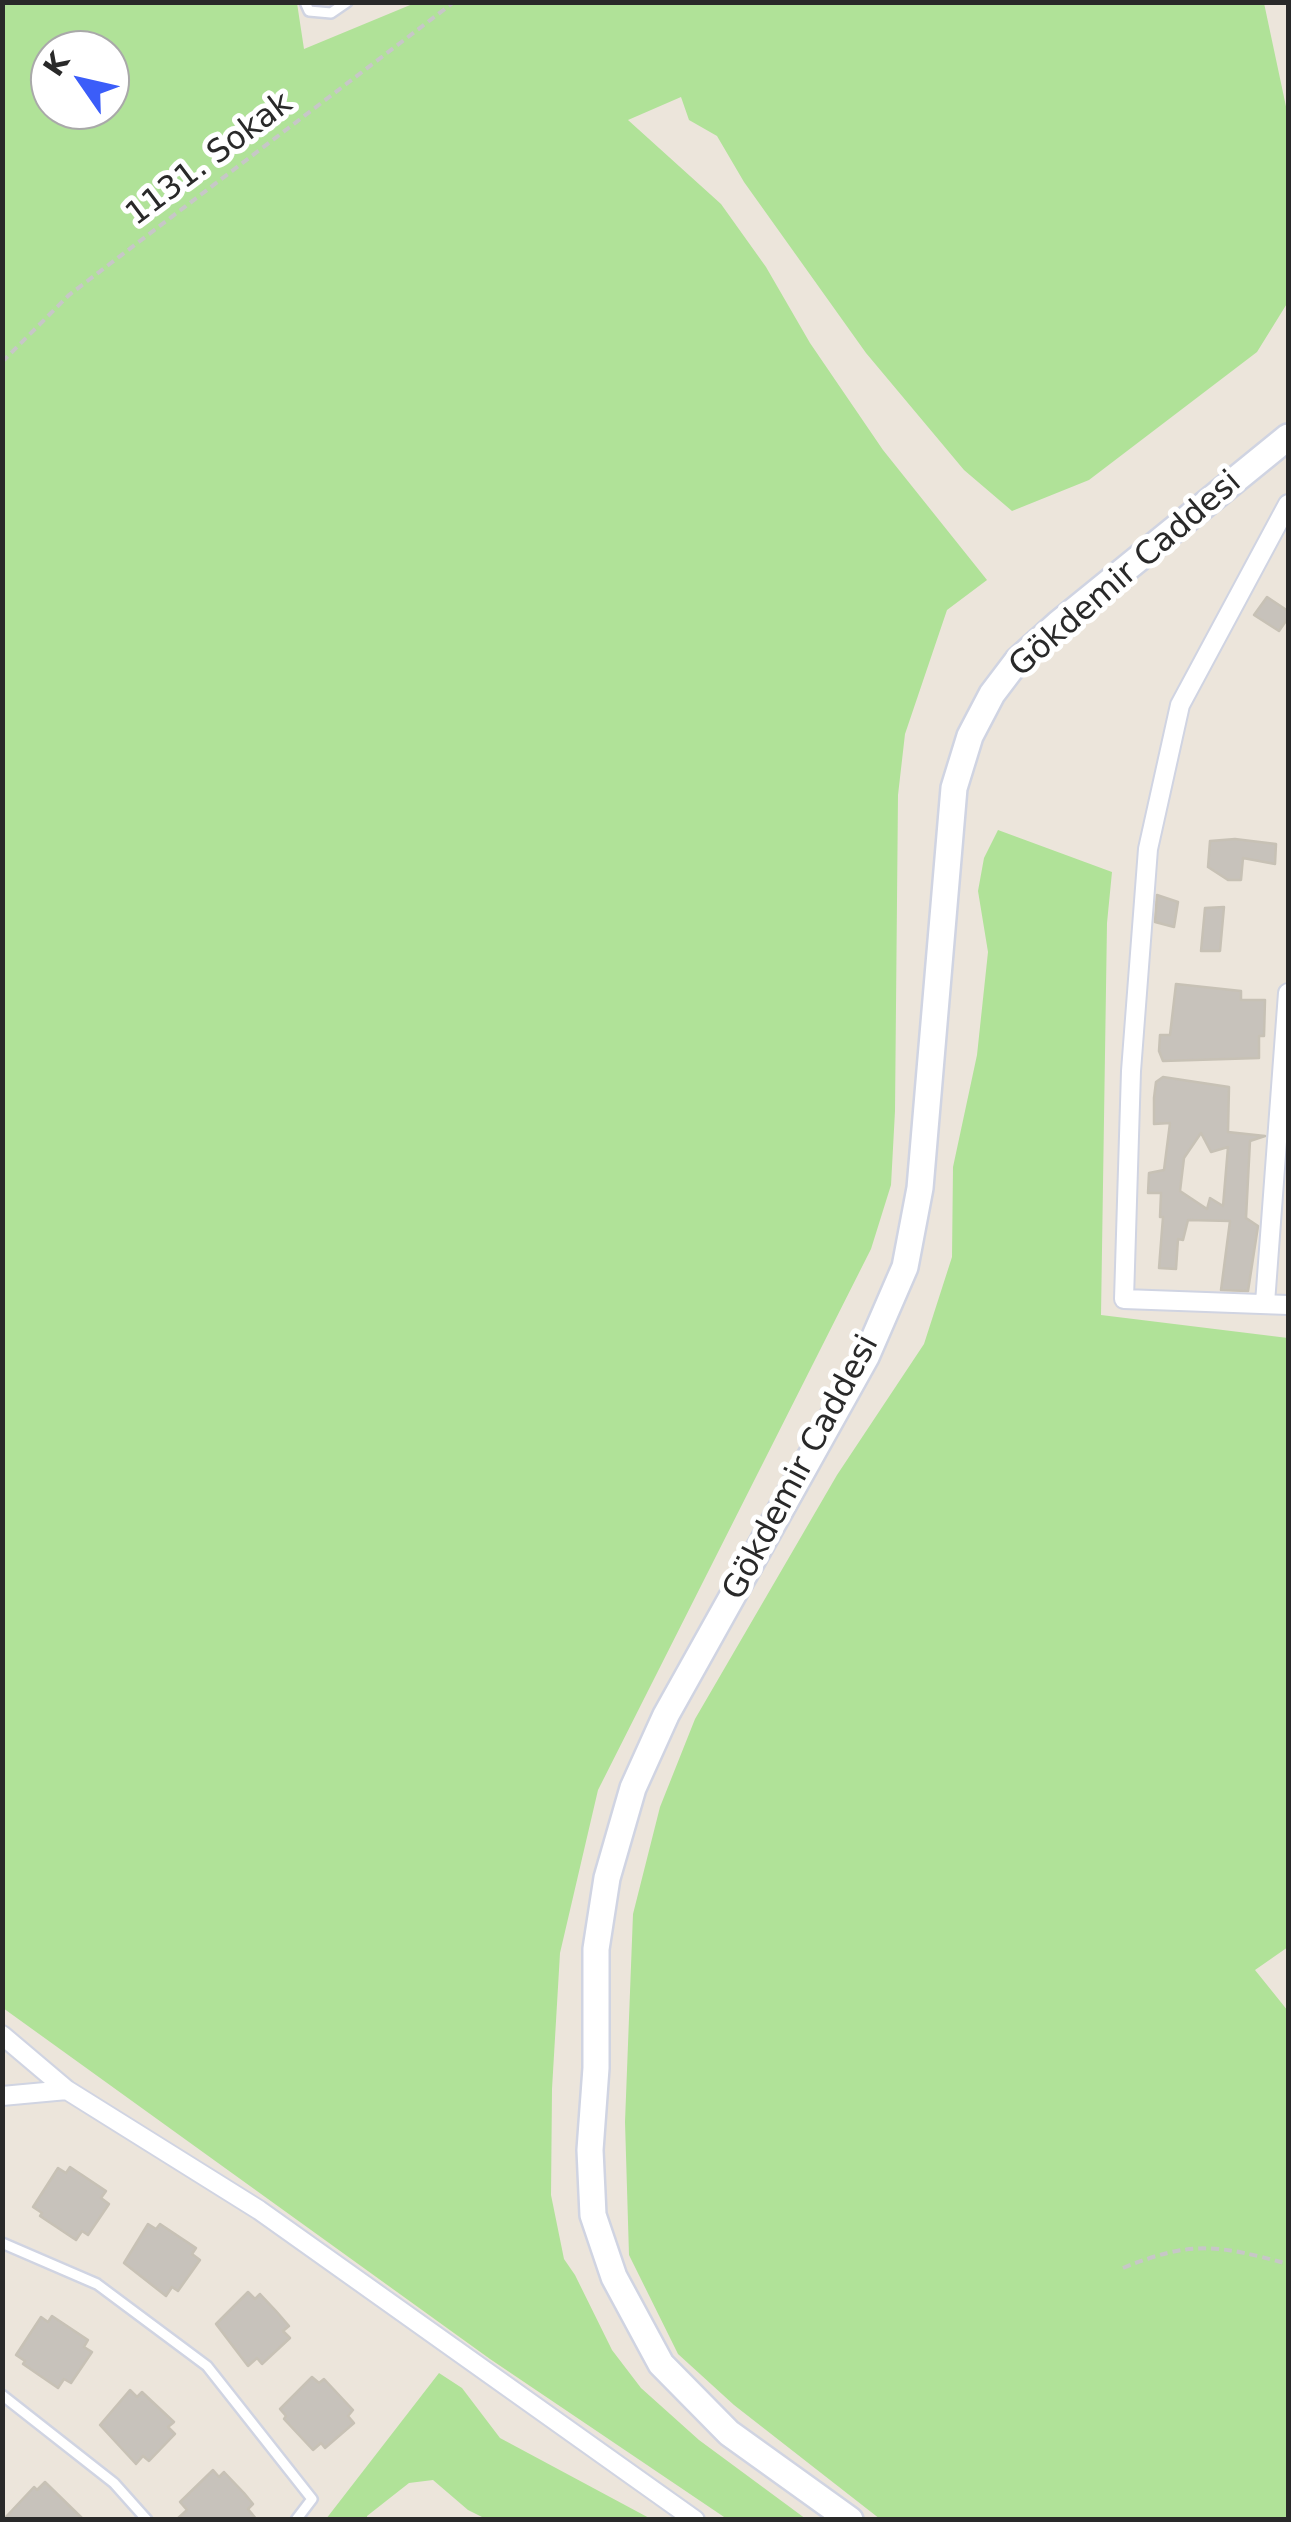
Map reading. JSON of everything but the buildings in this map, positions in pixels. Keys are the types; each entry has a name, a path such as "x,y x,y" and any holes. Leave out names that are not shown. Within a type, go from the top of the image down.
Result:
{"main road":[{"name":"Gökdemir Caddesi","path":"850,2520 729,2433 661,2364 614,2277 594,2215 590,2150 596,2068 596,1949 607,1878 633,1788 666,1715 866,1358 904,1266 920,1188 954,788 970,736 992,694 1017,662 1058,624 1288,438"}],"street":[{"name":"Gökdemir Caddesi","path":"1288,504 1180,705 1148,849 1131,1071 1124,1280 1124,1299 1288,1305"},
{"path":"1265,1303 1288,993"},
{"path":"2,2035 67,2090 259,2210 695,2520"},
{"path":"2,2096 67,2090"}],"lane":[{"path":"306,2 309,11 331,13 347,2"},
{"path":"2,2243 96,2284 207,2366 312,2499 296,2520"},
{"path":"2,2395 114,2483 147,2520"}],"path":[{"name":"1131. Sokak","path":"2,362 69,295 454,2"},
{"path":"1123,2268 1166,2251 1228,2248 1288,2264"}],"green space":[{"path":"3,3 297,3 304,49 415,3 1264,3 1288,116 1288,302 1257,352 1089,480 1012,511 964,470 866,353 744,182 717,136 689,120 681,97 628,120 721,204 883,450 987,580 947,610 905,734 898,795 891,1185 871,1249 598,1790 560,1953 551,2195 564,2259 612,2350 641,2388 699,2440 806,2519 727,2519 490,2359 3,2008"},
{"path":"998,830 1112,872 1107,923 1101,1315 1288,1338 1288,1947 1255,1970 1288,2011 1288,2519 880,2519 734,2405 678,2354 629,2255 625,2122 633,1914 660,1807 695,1719 837,1475 924,1344 952,1257 953,1167 977,1055 988,952 978,891 984,858"},
{"path":"439,2373 462,2388 500,2438 651,2519 486,2519 468,2510 433,2480 409,2483 367,2519 326,2519"}]}
